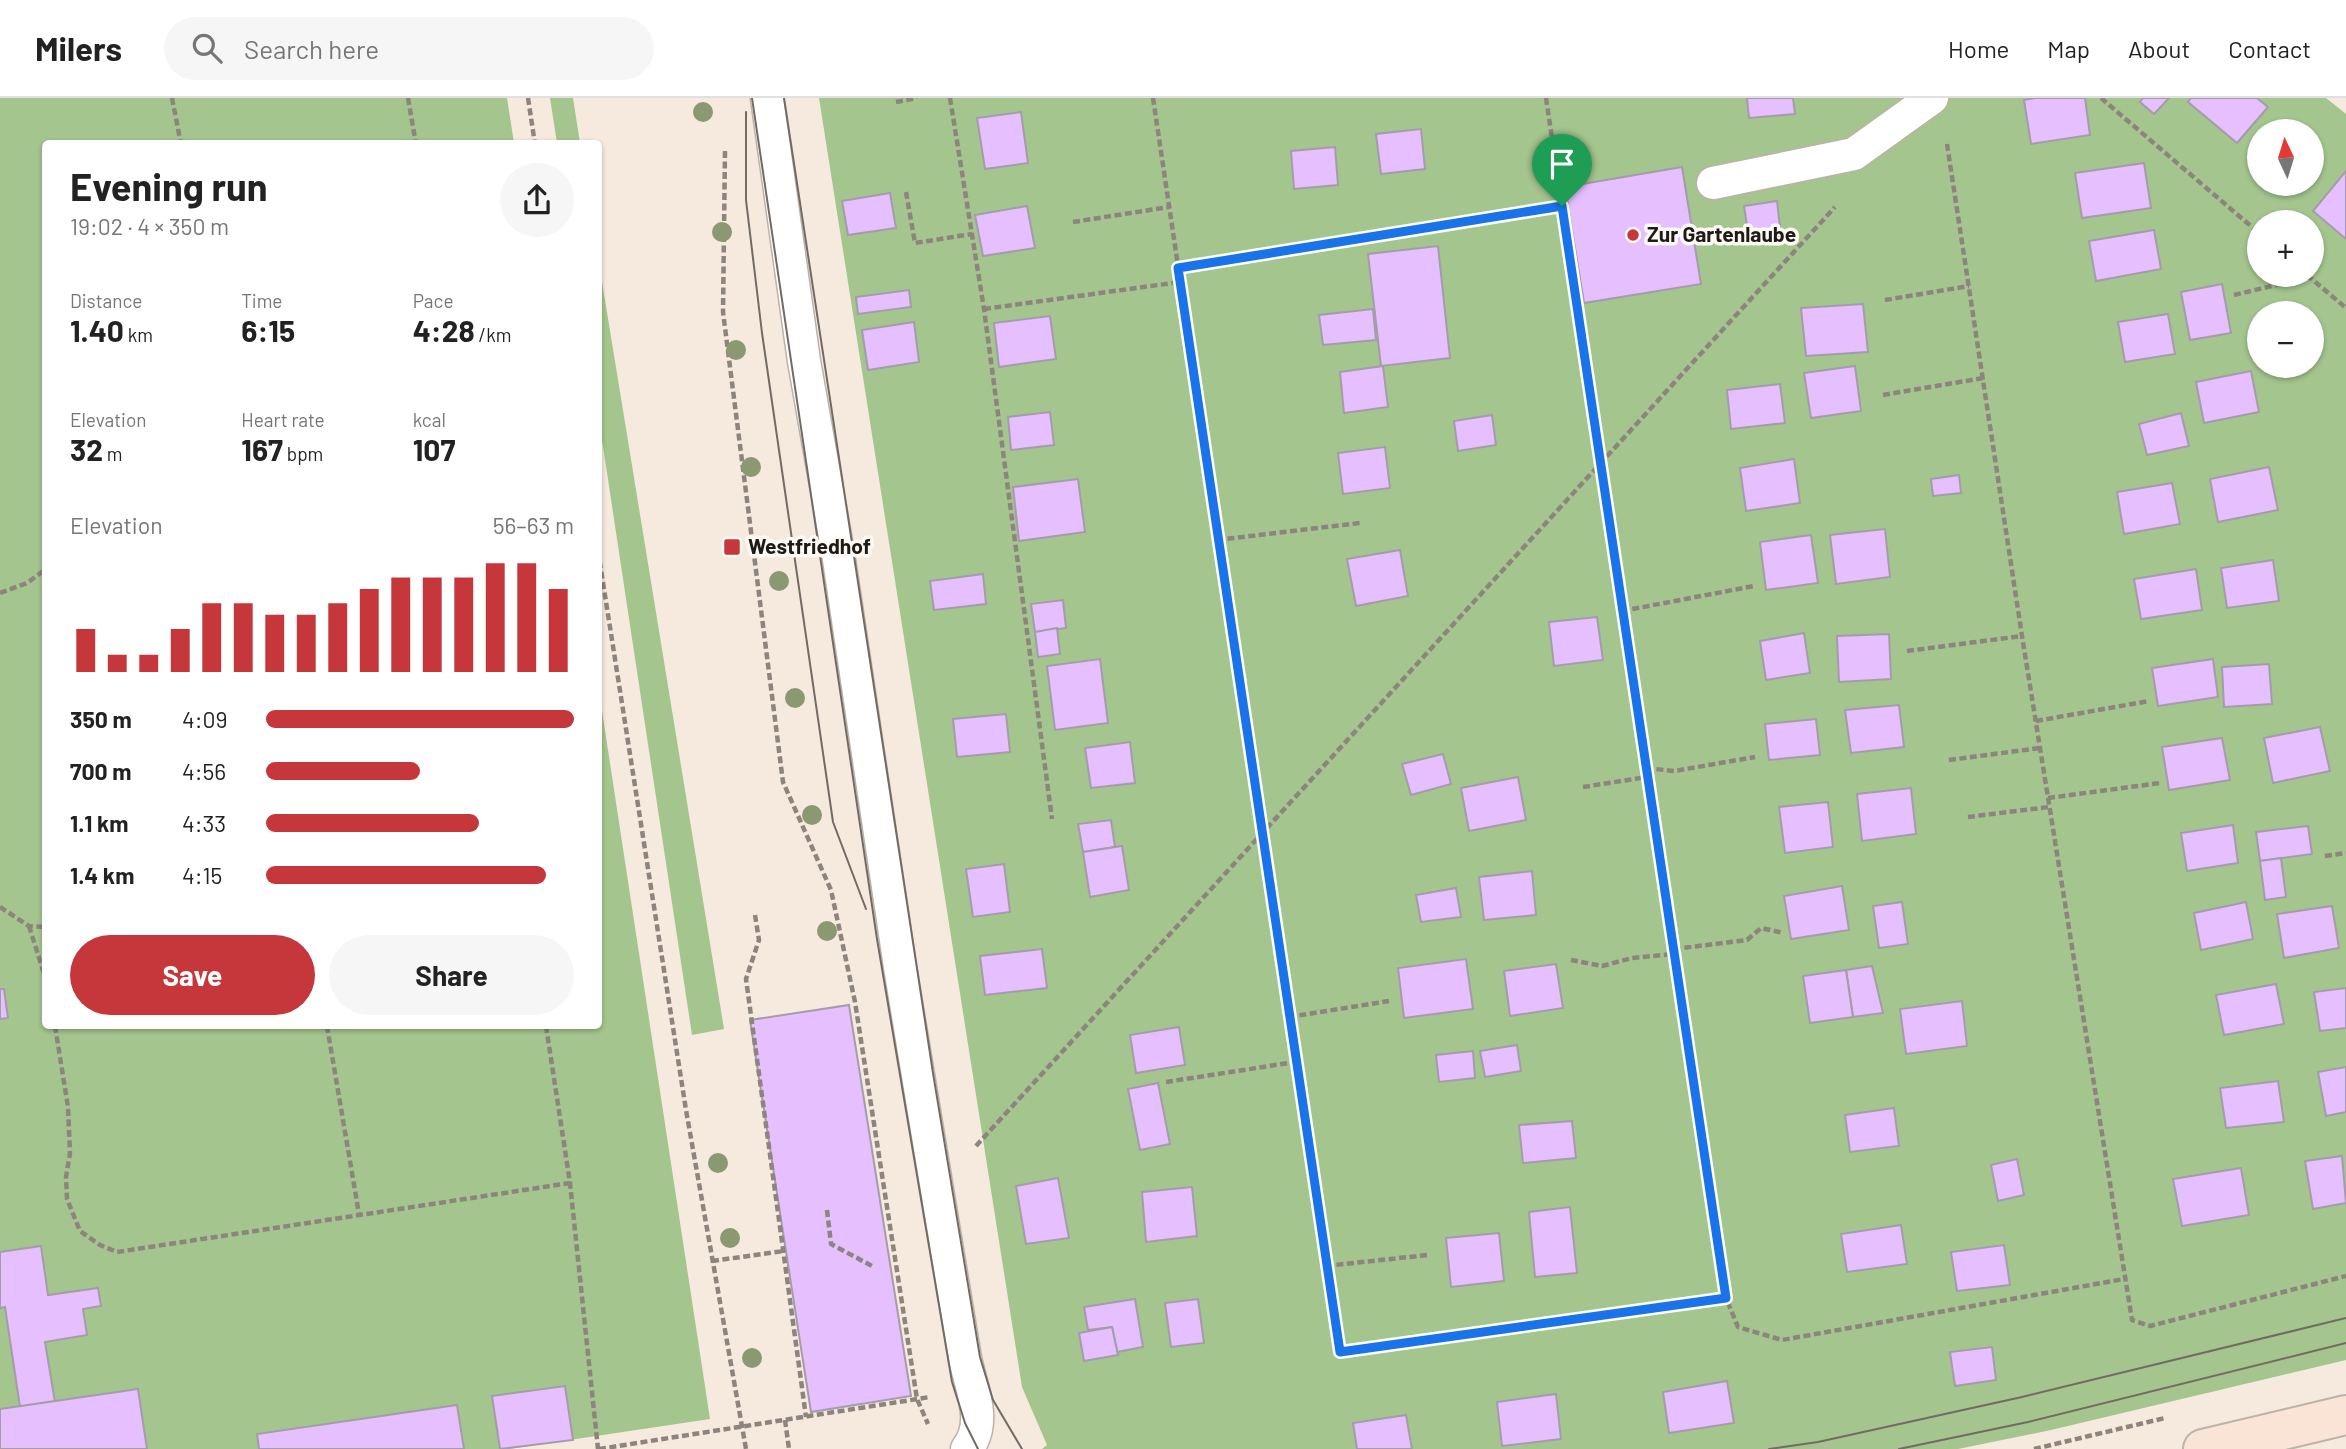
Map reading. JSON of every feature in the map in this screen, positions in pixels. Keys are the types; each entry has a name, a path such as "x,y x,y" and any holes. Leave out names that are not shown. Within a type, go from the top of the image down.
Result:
{"street":[{"path":"2203,1449 2346,1415"}],"lane":[{"path":"767,98 804,361 838,553 902,980 963,1347 979,1414 979,1427 967,1449"},
{"path":"1713,183 1854,154 1932,98"}],"path":[{"path":"173,98 180,140"},
{"path":"408,98 415,140"},
{"path":"528,98 534,140"},
{"path":"896,102 917,98"},
{"path":"950,98 984,309 1052,819"},
{"path":"1153,98 1340,1352 1726,1298"},
{"path":"1546,98 1726,1298 1738,1327 1782,1340 2124,1279"},
{"path":"2101,98 2247,223"},
{"path":"1947,138 2022,636 2132,1320 2150,1326 2346,1276"},
{"path":"725,148 723,312 783,782 831,890 853,990 916,1399 932,1434"},
{"path":"906,192 915,243 972,234"},
{"path":"975,1147 1842,199"},
{"path":"1178,268 1562,206"},
{"path":"1073,222 1169,207"},
{"path":"984,309 1180,282"},
{"path":"1885,300 1969,286"},
{"path":"2234,295 2266,287"},
{"path":"2322,287 2346,308"},
{"path":"1883,395 1983,378"},
{"path":"1217,540 1360,523"},
{"path":"0,593 27,583 42,572"},
{"path":"602,576 686,1110 746,1449"},
{"path":"1622,611 1754,586"},
{"path":"1907,651 2022,636"},
{"path":"2036,722 2149,701"},
{"path":"1948,761 2040,748"},
{"path":"1646,768 1674,771 1755,757"},
{"path":"1583,787 1647,777"},
{"path":"2048,798 2160,783"},
{"path":"1968,817 2049,807"},
{"path":"2325,856 2346,853"},
{"path":"0,907 29,926 42,927"},
{"path":"755,915 759,940 746,979 806,1417"},
{"path":"29,926 42,967"},
{"path":"1571,960 1602,966 1632,958 1747,940 1761,928 1784,933"},
{"path":"1289,1017 1389,1001"},
{"path":"55,1029 68,1107 71,1153 66,1177 67,1199 80,1231 100,1245 117,1252 570,1183"},
{"path":"328,1029 359,1214"},
{"path":"546,1029 570,1183 598,1449 916,1399"},
{"path":"1166,1082 1295,1062"},
{"path":"827,1210 831,1244 872,1266"},
{"path":"712,1261 783,1251"},
{"path":"1326,1266 1427,1255"},
{"path":"785,1420 789,1449"}],"green space":[{"path":"0,98 507,98 514,140 42,140 42,1029 602,1029 602,711 710,1419 509,1449 0,1449"},
{"path":"550,98 573,98 580,140 557,140"},
{"path":"819,98 2326,98 2346,114 2346,1360 2051,1430 1958,1449 1042,1449 1047,1445 1022,1387"},
{"path":"602,282 724,1029 692,1035 602,440"}],"building":[{"path":"1747,98 1793,98 1795,114 1749,118"},
{"path":"2085,98 2090,135 2031,144 2024,100"},
{"path":"2143,98 2169,98 2154,114 2140,102"},
{"path":"2191,98 2257,98 2268,107 2258,119 2247,119 2247,131 2237,143 2188,102"},
{"path":"1021,112 1028,163 985,169 977,118"},
{"path":"1421,129 1425,169 1381,174 1376,134"},
{"path":"1335,147 1338,185 1294,189 1291,151"},
{"path":"2144,163 2151,208 2082,218 2075,173"},
{"name":"Zur Gartenlaube","path":"1682,167 1701,284 1584,303 1565,187"},
{"path":"2346,171 2346,239 2324,220 2324,210 2314,210"},
{"path":"890,193 896,228 848,235 842,201"},
{"path":"1777,201 1780,228 1748,233 1744,206"},
{"path":"1027,206 1035,248 983,256 975,215"},
{"path":"2154,230 2161,269 2096,281 2089,241"},
{"path":"1438,246 1450,358 1381,366 1368,254"},
{"path":"2222,284 2231,333 2190,340 2181,292"},
{"path":"909,290 911,307 858,314 856,297"},
{"path":"1863,304 1868,352 1806,356 1801,308"},
{"path":"1373,309 1376,340 1323,345 1319,315"},
{"path":"2168,314 2175,354 2125,362 2118,322"},
{"path":"1050,316 1056,359 999,367 994,323"},
{"path":"914,322 919,362 868,370 862,330"},
{"path":"1383,366 1388,407 1344,413 1340,372"},
{"path":"1855,366 1861,411 1811,418 1804,373"},
{"path":"2247,372 2247,378 2252,378 2259,412 2204,423 2196,382"},
{"path":"1780,384 1785,423 1731,429 1727,390"},
{"path":"1050,412 1054,445 1011,450 1008,417"},
{"path":"2181,413 2189,446 2147,455 2139,424"},
{"path":"1492,415 1496,445 1458,451 1454,421"},
{"path":"1385,447 1390,488 1343,494 1338,453"},
{"path":"1794,459 1800,503 1746,511 1740,468"},
{"path":"2269,467 2278,510 2218,522 2210,479"},
{"path":"1959,475 1961,493 1933,496 1931,479"},
{"path":"1078,479 1085,532 1019,541 1013,487"},
{"path":"2172,483 2180,524 2124,534 2117,492"},
{"path":"1885,529 1890,577 1836,584 1830,535"},
{"path":"1811,535 1818,583 1766,590 1760,542"},
{"path":"1400,550 1408,596 1356,606 1347,559"},
{"path":"2273,560 2279,601 2227,608 2221,568"},
{"path":"2196,569 2202,610 2141,619 2134,579"},
{"path":"983,574 986,604 934,610 930,581"},
{"path":"1063,600 1066,628 1035,632 1031,604"},
{"path":"1597,617 1603,660 1554,666 1549,622"},
{"path":"1057,628 1060,654 1038,657 1035,632"},
{"path":"1804,633 1810,673 1766,680 1760,641"},
{"path":"1889,634 1891,679 1839,682 1837,636"},
{"path":"1100,659 1108,723 1055,730 1047,666"},
{"path":"2213,659 2218,697 2158,706 2152,668"},
{"path":"2269,664 2272,704 2224,707 2222,667"},
{"path":"1899,705 1904,747 1851,753 1845,710"},
{"path":"1006,714 1010,752 957,757 953,719"},
{"path":"1816,719 1820,755 1769,760 1765,724"},
{"path":"2320,727 2330,771 2273,783 2264,738"},
{"path":"2222,738 2230,780 2169,790 2162,747"},
{"path":"1130,742 1135,783 1091,788 1085,748"},
{"path":"1443,754 1451,784 1411,795 1402,764"},
{"path":"1518,777 1526,820 1469,831 1461,788"},
{"path":"1911,788 1916,834 1862,841 1857,794"},
{"path":"1828,802 1833,847 1785,853 1779,807"},
{"path":"1111,820 1115,847 1083,852 1078,824"},
{"path":"2233,825 2238,863 2187,871 2181,833"},
{"path":"2308,826 2312,854 2260,861 2256,832"},
{"path":"1122,846 1129,890 1090,897 1083,852"},
{"path":"2281,858 2286,897 2265,900 2260,861"},
{"path":"1004,864 1010,912 973,917 966,869"},
{"path":"1532,871 1536,915 1484,920 1479,877"},
{"path":"1842,886 1849,930 1791,939 1784,896"},
{"path":"1456,888 1461,917 1421,922 1416,895"},
{"path":"1902,902 1908,944 1879,948 1873,906"},
{"path":"2246,902 2253,939 2201,950 2194,913"},
{"path":"2332,906 2339,948 2284,958 2277,914"},
{"path":"1042,949 1047,988 985,995 980,956"},
{"path":"1466,959 1473,1009 1404,1018 1398,968"},
{"path":"1556,964 1563,1008 1510,1016 1504,971"},
{"path":"1872,966 1883,1013 1853,1017 1846,970"},
{"path":"1846,970 1853,1017 1810,1023 1803,976"},
{"path":"2276,984 2284,1024 2224,1035 2216,995"},
{"path":"2346,988 2346,1028 2320,1031 2314,992"},
{"path":"0,989 4,989 8,1018 0,1019"},
{"path":"1962,1001 1967,1046 1906,1054 1900,1009"},
{"path":"849,1005 911,1396 811,1412 750,1020"},
{"path":"1179,1027 1185,1065 1136,1073 1130,1035"},
{"path":"1517,1045 1521,1071 1485,1077 1480,1051"},
{"path":"1473,1051 1475,1078 1439,1082 1436,1055"},
{"path":"2346,1067 2346,1112 2326,1116 2318,1072"},
{"path":"2278,1081 2284,1122 2226,1128 2220,1088"},
{"path":"1158,1083 1170,1144 1140,1150 1128,1089"},
{"path":"1894,1108 1899,1146 1850,1152 1845,1115"},
{"path":"1572,1121 1576,1158 1523,1163 1519,1125"},
{"path":"2342,1156 2346,1203 2313,1209 2305,1161"},
{"path":"2017,1159 2024,1195 1998,1201 1991,1165"},
{"path":"2241,1168 2249,1215 2182,1226 2173,1179"},
{"path":"1058,1178 1069,1238 1026,1244 1016,1186"},
{"path":"1192,1187 1197,1236 1146,1242 1142,1192"},
{"path":"1570,1207 1577,1273 1535,1277 1529,1212"},
{"path":"1901,1225 1907,1264 1847,1272 1841,1234"},
{"path":"1499,1233 1504,1281 1451,1287 1446,1238"},
{"path":"2004,1245 2010,1285 1957,1291 1951,1252"},
{"path":"41,1246 48,1295 98,1288 101,1306 83,1309 87,1335 45,1342 55,1402 20,1407 5,1307 0,1308 0,1252"},
{"path":"1135,1299 1143,1347 1117,1352 1112,1327 1088,1330 1084,1307"},
{"path":"1198,1299 1204,1343 1171,1347 1165,1303"},
{"path":"1112,1327 1118,1355 1084,1361 1079,1333"},
{"path":"1992,1347 1996,1380 1955,1386 1950,1352"},
{"path":"1727,1381 1734,1423 1669,1433 1663,1392"},
{"path":"565,1386 573,1440 500,1449 492,1396"},
{"path":"138,1389 147,1449 0,1449 0,1409"},
{"path":"1556,1394 1561,1439 1502,1446 1497,1402"},
{"path":"457,1405 464,1449 259,1449 257,1434"},
{"path":"1406,1415 1412,1449 1357,1449 1353,1423"}],"tram line":[{"path":"752,98 877,939 952,1382 965,1423 978,1449"},
{"path":"784,98 933,1073 980,1357 993,1400 1022,1449"},
{"path":"746,112 746,200 762,333 833,822 866,909"},
{"path":"1769,1449 1818,1442 2022,1397 2346,1318"},
{"path":"1899,1449 2028,1422 2346,1343"}],"place":[{"name":"Zur Gartenlaube","path":"1633,235"},
{"name":"Westfriedhof","path":"732,547"}],"route":[{"path":"1562,206 1726,1298 1340,1352 1178,268 1562,206"}]}
